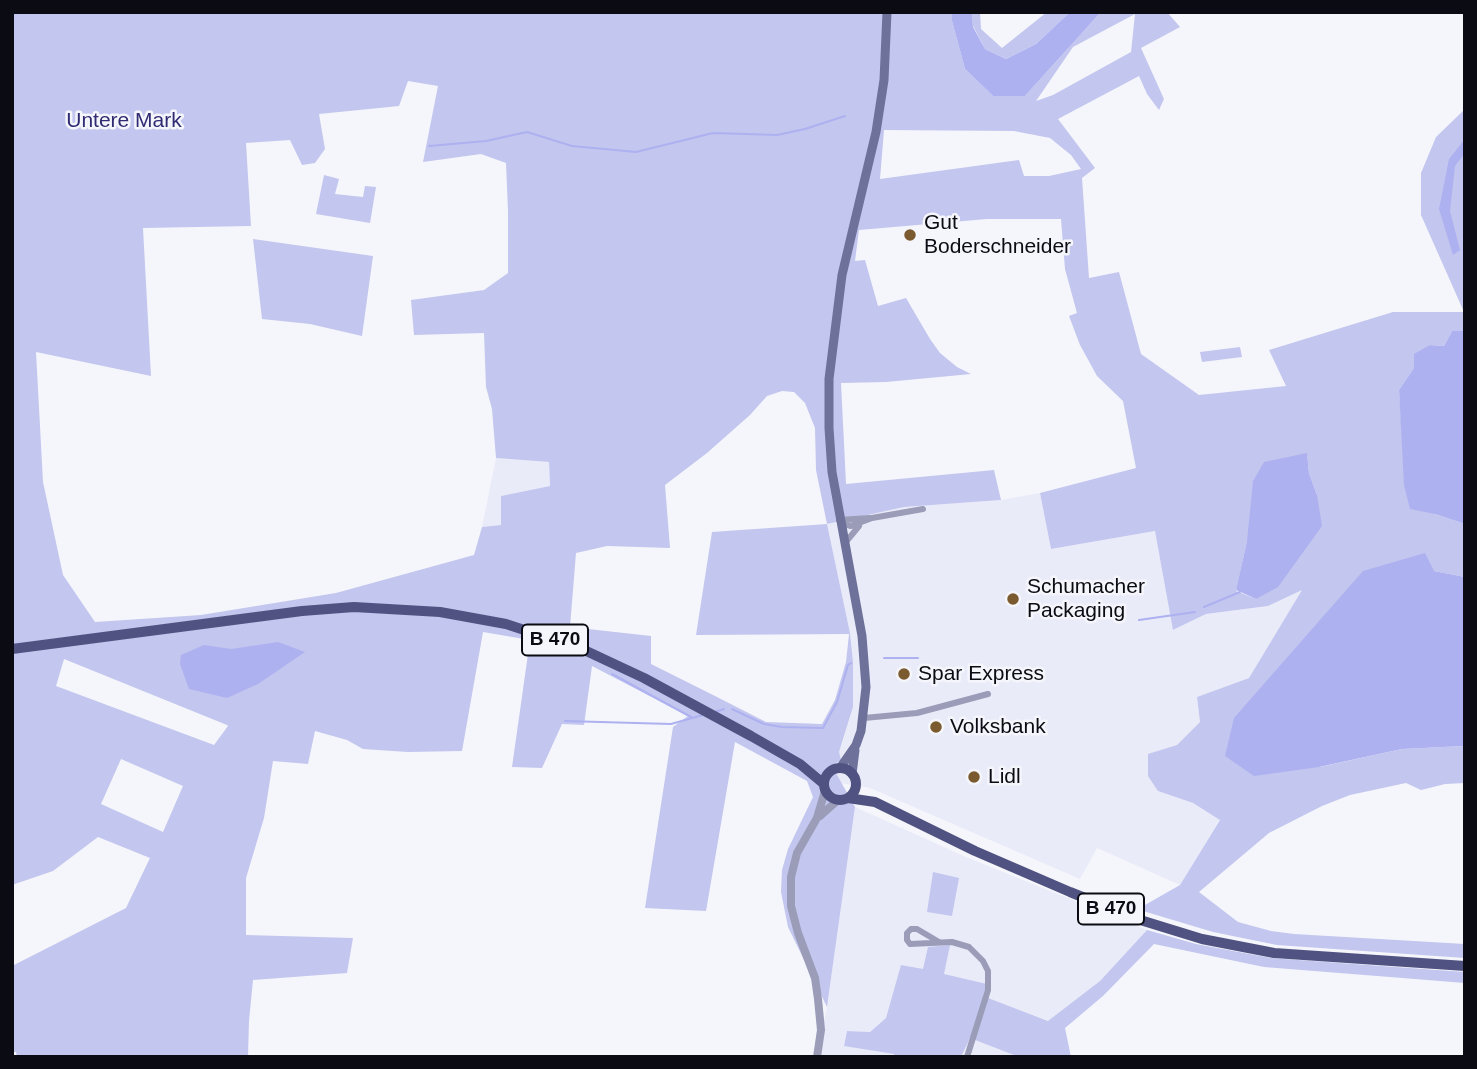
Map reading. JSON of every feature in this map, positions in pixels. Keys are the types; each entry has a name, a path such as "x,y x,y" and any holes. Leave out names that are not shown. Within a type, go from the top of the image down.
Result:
{"main road":[{"path":"856,745 824,787 833,799 843,799 854,779 856,745 864,718 866,687 864,650 840,521 829,439 829,379 842,275 877,132 884,80 887,12"},
{"name":"B 470","path":"12,649 302,611 354,607 414,609 506,624 582,649 644,678 800,764 824,787"},
{"name":"B 470","path":"800,764 835,770"},
{"path":"835,770 854,779"},
{"name":"B 470","path":"854,779 875,802"},
{"name":"B 470","path":"843,799 875,802 975,851 1104,906 1169,930 1274,953 1465,966"}],"street":[{"path":"840,521 923,509"},
{"path":"840,521 850,526 872,518"},
{"path":"845,543 862,523"},
{"path":"864,718 916,713 988,694"},
{"path":"817,1057 821,1030 815,978 791,906 791,877 797,853 817,818 824,787"},
{"path":"817,818 843,799"},
{"path":"939,942 917,929 911,929 907,933 910,944 952,942 969,947 983,961 988,971 988,990 967,1057"}],"shaded area":[{"path":"952,12 972,12 973,27 985,49 1006,59 1036,44 1070,12 1101,12 1025,96 993,96 965,69"},
{"path":"1465,139 1465,153 1455,166 1450,211 1460,250 1453,255 1439,209 1449,159"},
{"path":"1452,331 1465,331 1465,524 1410,509 1404,485 1399,390 1414,368 1414,354 1430,345 1444,346"},
{"path":"1307,453 1322,526 1278,587 1256,599 1236,590 1247,541 1253,481 1264,462"},
{"path":"496,458 549,462 550,486 501,496 501,525 482,527"},
{"path":"1040,493 1051,549 1155,531 1174,630 1206,614 1268,606 1303,589 1249,678 1197,697 1200,722 1177,745 1158,791 1193,803 1220,819 1180,885 1097,848 1080,879 870,788 840,783 832,765 842,744 853,707 853,662 850,633 827,524 904,507 1001,500"},
{"path":"1425,553 1434,571 1465,577 1465,746 1402,749 1319,767 1254,776 1225,756 1234,718 1363,571"},
{"path":"278,642 305,652 258,684 227,698 189,689 180,664 181,655 204,645 231,649"},
{"path":"855,807 966,857 1147,930 1100,981 1049,1021 983,996 987,984 902,965 886,1018 870,1032 847,1031 844,1045 894,1054 894,1057 816,1057 827,1007"},
{"path":"970,1037 1019,1057 961,1057"}],"green space":[{"name":"Untere Mark","path":"12,12 952,12 965,69 993,96 1025,96 1101,12 1167,12 1180,27 1141,48 1164,99 1159,110 1147,94 1139,76 1058,119 1095,168 1082,178 1089,278 1119,272 1141,354 1199,395 1286,386 1269,350 1393,312 1464,312 1421,215 1421,173 1436,137 1465,109 1465,331 1452,331 1444,346 1430,345 1399,390 1402,434 1435,514 1465,524 1465,577 1434,571 1320,767 1402,749 1465,746 1465,783 1445,784 1421,790 1406,783 1350,795 1322,806 1269,833 1199,892 1238,922 1271,931 1465,944 1465,958 1277,945 1213,932 1143,911 1145,905 1180,885 1220,820 1193,803 1158,791 1148,776 1148,754 1177,745 1200,722 1197,697 1249,678 1302,590 1268,606 1206,614 1173,630 1155,531 1051,549 1040,493 1136,468 1123,401 1097,376 1080,345 1069,316 1077,313 1065,269 1061,219 987,219 859,230 855,261 865,260 878,306 906,298 940,353 971,374 886,382 841,383 846,484 994,470 1001,500 904,507 827,524 850,633 853,662 853,707 839,752 841,760 832,766 855,807 827,1007 788,927 781,892 782,870 788,849 813,797 807,781 735,742 706,911 645,908 673,727 688,716 592,666 584,725 562,724 542,768 512,767 530,640 483,632 462,751 363,749 347,740 315,731 308,764 273,761 264,818 246,878 246,935 353,938 347,973 253,980 248,1057 17,1057 16,1052 12,1052 12,966 126,908 150,858 98,837 53,871 12,885","holes":["1135,14 1131,52 1053,95 1036,101 1073,47","408,81 438,86 423,162 481,154 506,163 508,273 484,290 411,300 414,335 484,333 486,387 492,409 496,458 549,462 550,486 501,496 501,525 482,527 474,555 336,593 201,615 95,622 63,575 43,482 36,352 151,376 143,228 251,226 246,143 290,140 302,165 315,163 325,149 319,114 399,106","884,130 1014,131 1050,138 1071,155 1081,169 1049,176 1024,176 1019,160 880,179","782,391 794,392 805,403 815,428 816,470 827,524 712,532 696,635 849,634 846,662 835,700 822,724 766,722 651,664 651,636 570,627 576,553 607,546 670,548 665,485 707,453 767,396","1307,454 1309,473 1317,495 1256,599 1236,591 1247,541","64,659 227,725 214,745 56,686","121,759 183,786 163,832 101,804"]},
{"path":"972,12 980,12 981,29 1002,48 1047,12 1070,12 1036,44 1006,59 985,49 973,26"},
{"path":"324,175 339,179 335,194 363,197 365,186 376,187 370,223 316,214"},
{"path":"253,239 373,256 362,336 310,324 262,319"},
{"path":"1240,347 1242,357 1202,362 1200,352"},
{"path":"933,872 959,878 952,916 927,912"},
{"path":"1147,930 1196,944 1271,958 1465,972 1465,983 1264,967 1154,944 1103,996 1065,1028 1071,1057 1019,1057 970,1038 961,1057 894,1057 894,1054 844,1046 847,1031 870,1032 886,1018 901,965 923,969 928,947 950,945 944,974 987,984 983,996 1048,1021 1100,981"}],"waterway":[{"path":"429,146 486,141 527,132 572,146 636,152 713,133 777,135 845,116"},
{"path":"1204,607 1240,592"},
{"path":"1139,620 1195,612"},
{"path":"884,658 918,658"},
{"path":"732,709 764,724 823,728 837,702 848,665 851,663"},
{"path":"612,674 691,717"},
{"path":"715,712 724,709"},
{"path":"565,721 671,724 703,715"}],"place":[{"name":"Gut Boderschneider","path":"910,235"},
{"name":"Schumacher Packaging","path":"1013,599"},
{"name":"Spar Express","path":"904,674"},
{"name":"Volksbank","path":"936,727"},
{"name":"Lidl","path":"974,777"}]}
